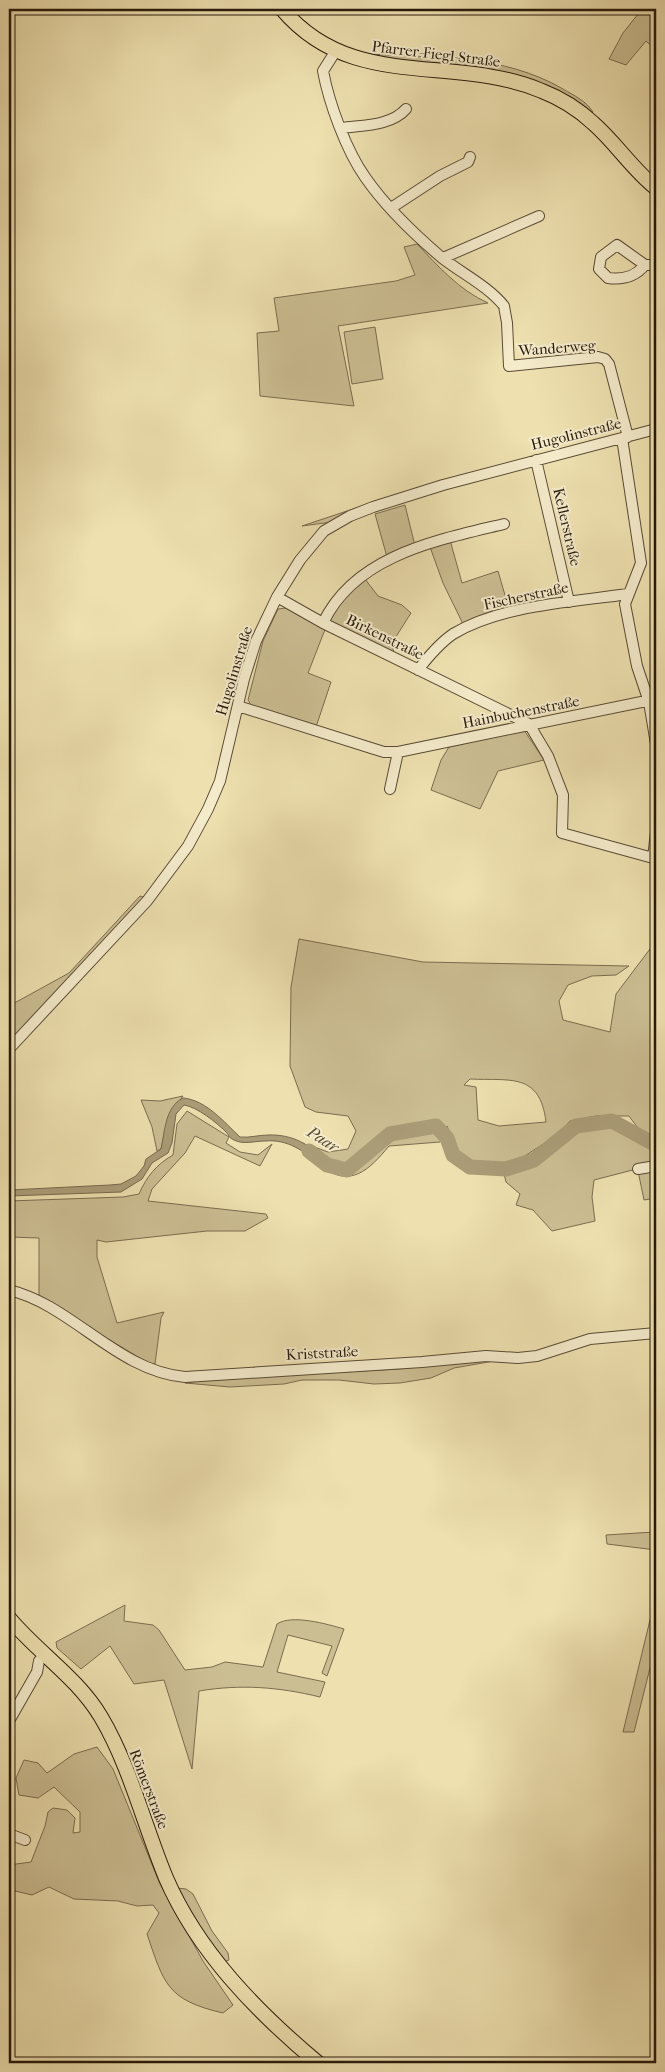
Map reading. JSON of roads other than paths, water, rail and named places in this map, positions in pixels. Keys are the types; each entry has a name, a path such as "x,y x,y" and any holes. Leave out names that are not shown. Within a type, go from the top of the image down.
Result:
{"main road":[{"name":"Pfarrer-Fiegl-Straße","path":"282,9 301,30 335,52 363,61 390,66 498,78 544,92 593,122 635,169 656,188"},
{"name":"Römerstraße","path":"9,1618 82,1692 101,1717 124,1767 167,1880 212,1955 238,1988 284,2035 318,2063"}],"street":[{"name":"Wanderweg","path":"335,52 323,71 356,164 365,178 391,208 443,258 504,306 507,323 509,366 598,357 605,359 609,364 625,438"},
{"path":"342,128 387,122 400,116 406,109"},
{"path":"391,208 440,176 468,162 470,157"},
{"path":"443,258 539,216"},
{"path":"645,265 656,265"},
{"name":"Hugolinstraße","path":"9,1049 148,901 188,846 208,809 220,781 256,641 276,596 312,543 334,524 373,507 536,460 656,429"},
{"path":"625,438 641,563 628,594 626,604 627,620 637,666 652,701 656,744"},
{"name":"Kellerstraße","path":"536,460 569,602"},
{"path":"323,623 331,606 346,586 369,570 424,544 504,524"},
{"name":"Fischerstraße","path":"418,670 430,655 452,635 476,622 569,602 628,594"},
{"name":"Birkenstraße","path":"276,596 323,623 529,724"},
{"name":"Hainbuchenstraße","path":"238,706 371,748 398,752 529,724 652,701"},
{"path":"529,724 548,756 563,795 562,833 655,859 656,832"},
{"path":"390,789 398,752"},
{"path":"638,1169 656,1166"},
{"name":"Kriststraße","path":"9,1290 25,1294 38,1301 93,1336 148,1367 165,1374 185,1377 422,1362 486,1356 518,1358 537,1356 590,1339 656,1333"},
{"path":"9,1721 37,1672 39,1661 45,1654"},
{"path":"9,1834 25,1840"}],"waterway":[{"name":"Paar","path":"309,1151 327,1165 347,1170 390,1134 436,1126 447,1138 453,1155 470,1167 506,1169 534,1160 576,1126 612,1121 656,1145"}]}
